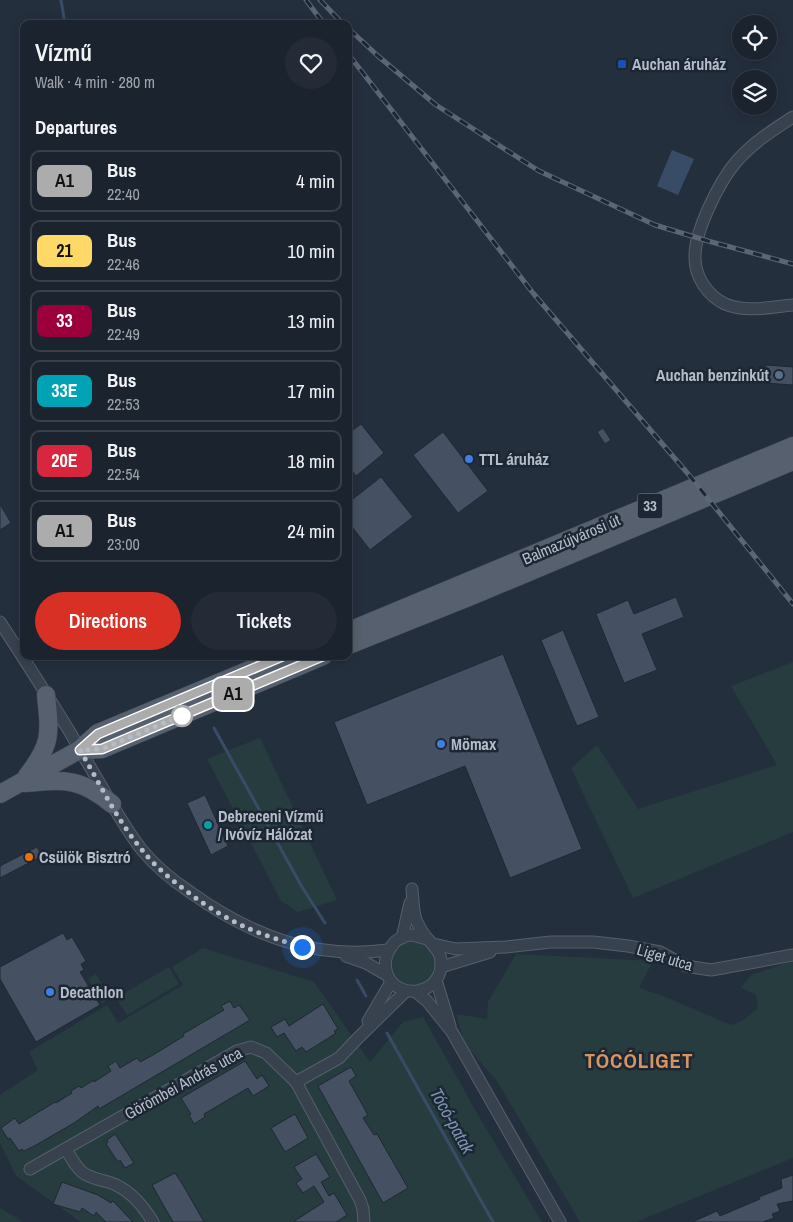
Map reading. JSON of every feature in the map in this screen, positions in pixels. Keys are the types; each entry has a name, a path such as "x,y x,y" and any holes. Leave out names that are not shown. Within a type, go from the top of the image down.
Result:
{"main road":[{"name":"Balmazújvárosi út","path":"352,630 793,446"},
{"name":"Balmazújvárosi út","path":"352,645 793,461"},
{"path":"0,794 80,750 98,734 274,660"},
{"path":"80,750 102,749 313,660"},
{"path":"22,783 41,759 48,740 46,695"},
{"path":"22,783 56,781 78,783 96,791 112,804"}],"street":[{"path":"793,117 753,145 736,161 723,178 707,210 694,258 696,269 707,290 725,304 746,308 793,305"},
{"path":"0,622 20,654"},
{"path":"24,660 129,833 142,851 162,872 217,912 244,927 302,947 335,952 368,953 388,950"},
{"path":"296,1082 339,1058 358,1038 411,992 425,989 436,980 441,967 441,958 415,918 412,890 402,938"},
{"path":"358,1038 389,978 385,959 388,950 394,943 411,935 430,941"},
{"name":"Liget utca","path":"430,941 456,949 506,947 551,942 610,944 660,952 686,966 711,970 793,955"},
{"name":"Liget utca","path":"441,967 506,947"},
{"path":"335,952 366,962 389,978 397,987 427,1001 452,1032 560,1222"},
{"path":"436,980 452,1032"},
{"name":"Görömbei András utca","path":"30,1169 237,1050 250,1047 266,1053 296,1082 360,1200 364,1210 364,1222"},
{"path":"66,1149 77,1166 86,1174 115,1184 131,1194 143,1205 153,1222"}],"green space":[{"path":"793,662 793,832 633,898 571,768 597,745 638,809 777,765 731,686"},
{"path":"260,738 337,900 298,912 281,901 207,759"},
{"path":"413,941 426,945 432,951 436,964 432,977 426,983 413,987 400,983 394,977 390,964 394,951 400,945"},
{"path":"203,948 314,982 370,1062 403,1022 423,1017 481,1120 542,1222 81,1222 16,1176 0,1143 0,1095 38,1070 29,1052 107,1005 118,1023 183,985 172,967"},
{"path":"516,954 653,961 639,988 663,996 731,1025 742,1021 758,1008 756,995 741,988 751,975 793,961 793,1158 636,1222 580,1222 497,1081 465,1045 456,1014 487,1019 488,1002"},
{"path":"169,967 179,984 127,1015 116,998"},
{"path":"96,974 110,999 102,1004 88,979"},
{"path":"0,1208 24,1222 0,1222"}],"water":[{"path":"672,150 694,159 678,195 657,186"}],"building":[{"name":"Auchan benzinkút","path":"766,365 793,367 793,385 765,383"},
{"path":"361,424 384,453 356,476 352,471 352,431"},
{"path":"603,428 611,440 605,444 597,432"},
{"path":"443,432 488,491 458,513 413,455"},
{"path":"381,477 413,517 370,550 352,527 352,500"},
{"path":"0,504 11,523 0,530"},
{"path":"676,597 684,617 642,634 657,670 624,683 596,614 628,600 634,614"},
{"path":"563,630 599,717 577,726 541,640"},
{"name":"Mömax","path":"503,654 582,849 510,878 465,766 367,805 334,722"},
{"name":"Debreceni Vízmű / Ivóvíz Hálózat","path":"205,795 228,846 211,855 187,803"},
{"path":"37,847 42,856 0,878 0,866"},
{"name":"Decathlon","path":"63,933 67,940 72,937 86,961 81,964 84,970 80,972 100,1005 36,1042 0,979 0,967"},
{"path":"230,1001 234,1008 239,1005 250,1020 99,1109 98,1106 74,1123 36,1145 24,1151 22,1149 19,1151 1,1128 15,1118 19,1124 72,1093 71,1091 79,1086 81,1088 94,1080 94,1082 111,1071 108,1066 116,1061 120,1068 137,1058 140,1062 153,1055 184,1036 183,1034 224,1010 221,1006"},
{"path":"323,1004 338,1029 334,1031 336,1033 306,1052 302,1047 296,1051 284,1033 277,1037 271,1027 285,1019 289,1026"},
{"path":"245,1061 257,1079 262,1075 269,1086 253,1096 248,1088 204,1114 205,1117 194,1124 189,1115 191,1114 181,1098"},
{"path":"351,1067 356,1076 349,1081 368,1115 363,1118 374,1135 377,1134 408,1188 383,1203 318,1086"},
{"path":"295,1114 308,1138 285,1152 271,1128"},
{"path":"115,1134 134,1163 125,1168 120,1160 118,1162 106,1144 107,1140"},
{"path":"316,1154 330,1177 321,1182 329,1196 334,1193 347,1215 336,1222 293,1222 324,1202 314,1186 303,1193 296,1183 302,1179 294,1167"},
{"path":"175,1173 204,1222 173,1222 152,1185"},
{"path":"793,1175 793,1201 777,1204 780,1211 772,1214 774,1218 763,1222 692,1222 717,1211 720,1216 760,1199 759,1197 782,1188 781,1179"},
{"path":"62,1182 98,1195 111,1203 113,1201 133,1222 106,1222 96,1212 94,1216 82,1208 80,1212 53,1204"}],"waterway":[{"path":"61,0 64,20"},
{"name":"Tócó-patak","path":"214,728 302,887 325,923"},
{"name":"Tócó-patak","path":"357,980 366,996"},
{"name":"Tócó-patak","path":"387,1033 493,1222"}],"railway":[{"path":"306,0 321,20"},
{"path":"320,0 339,20"},
{"path":"352,32 436,105 539,171 655,225 793,264"},
{"path":"352,59 533,293 689,475 793,604"}],"bus line":[{"name":"A1","path":"274,660 98,734 80,750 102,749 313,660"}],"place":[{"name":"Auchan áruház","path":"622,64"},
{"name":"Auchan benzinkút","path":"779,375"},
{"name":"TTL áruház","path":"469,459"},
{"name":"Mömax","path":"441,744"},
{"name":"Debreceni Vízmű / Ivóvíz Hálózat","path":"208,825"},
{"name":"Csülök Bisztró","path":"29,857"},
{"name":"Decathlon","path":"50,992"}],"district":[{"name":"TÓCÓLIGET","path":"639,1061"}],"route":[{"path":"182,716 185,714 102,749 80,750 124,827 142,851 162,872 217,912 244,927 302,947"}]}
